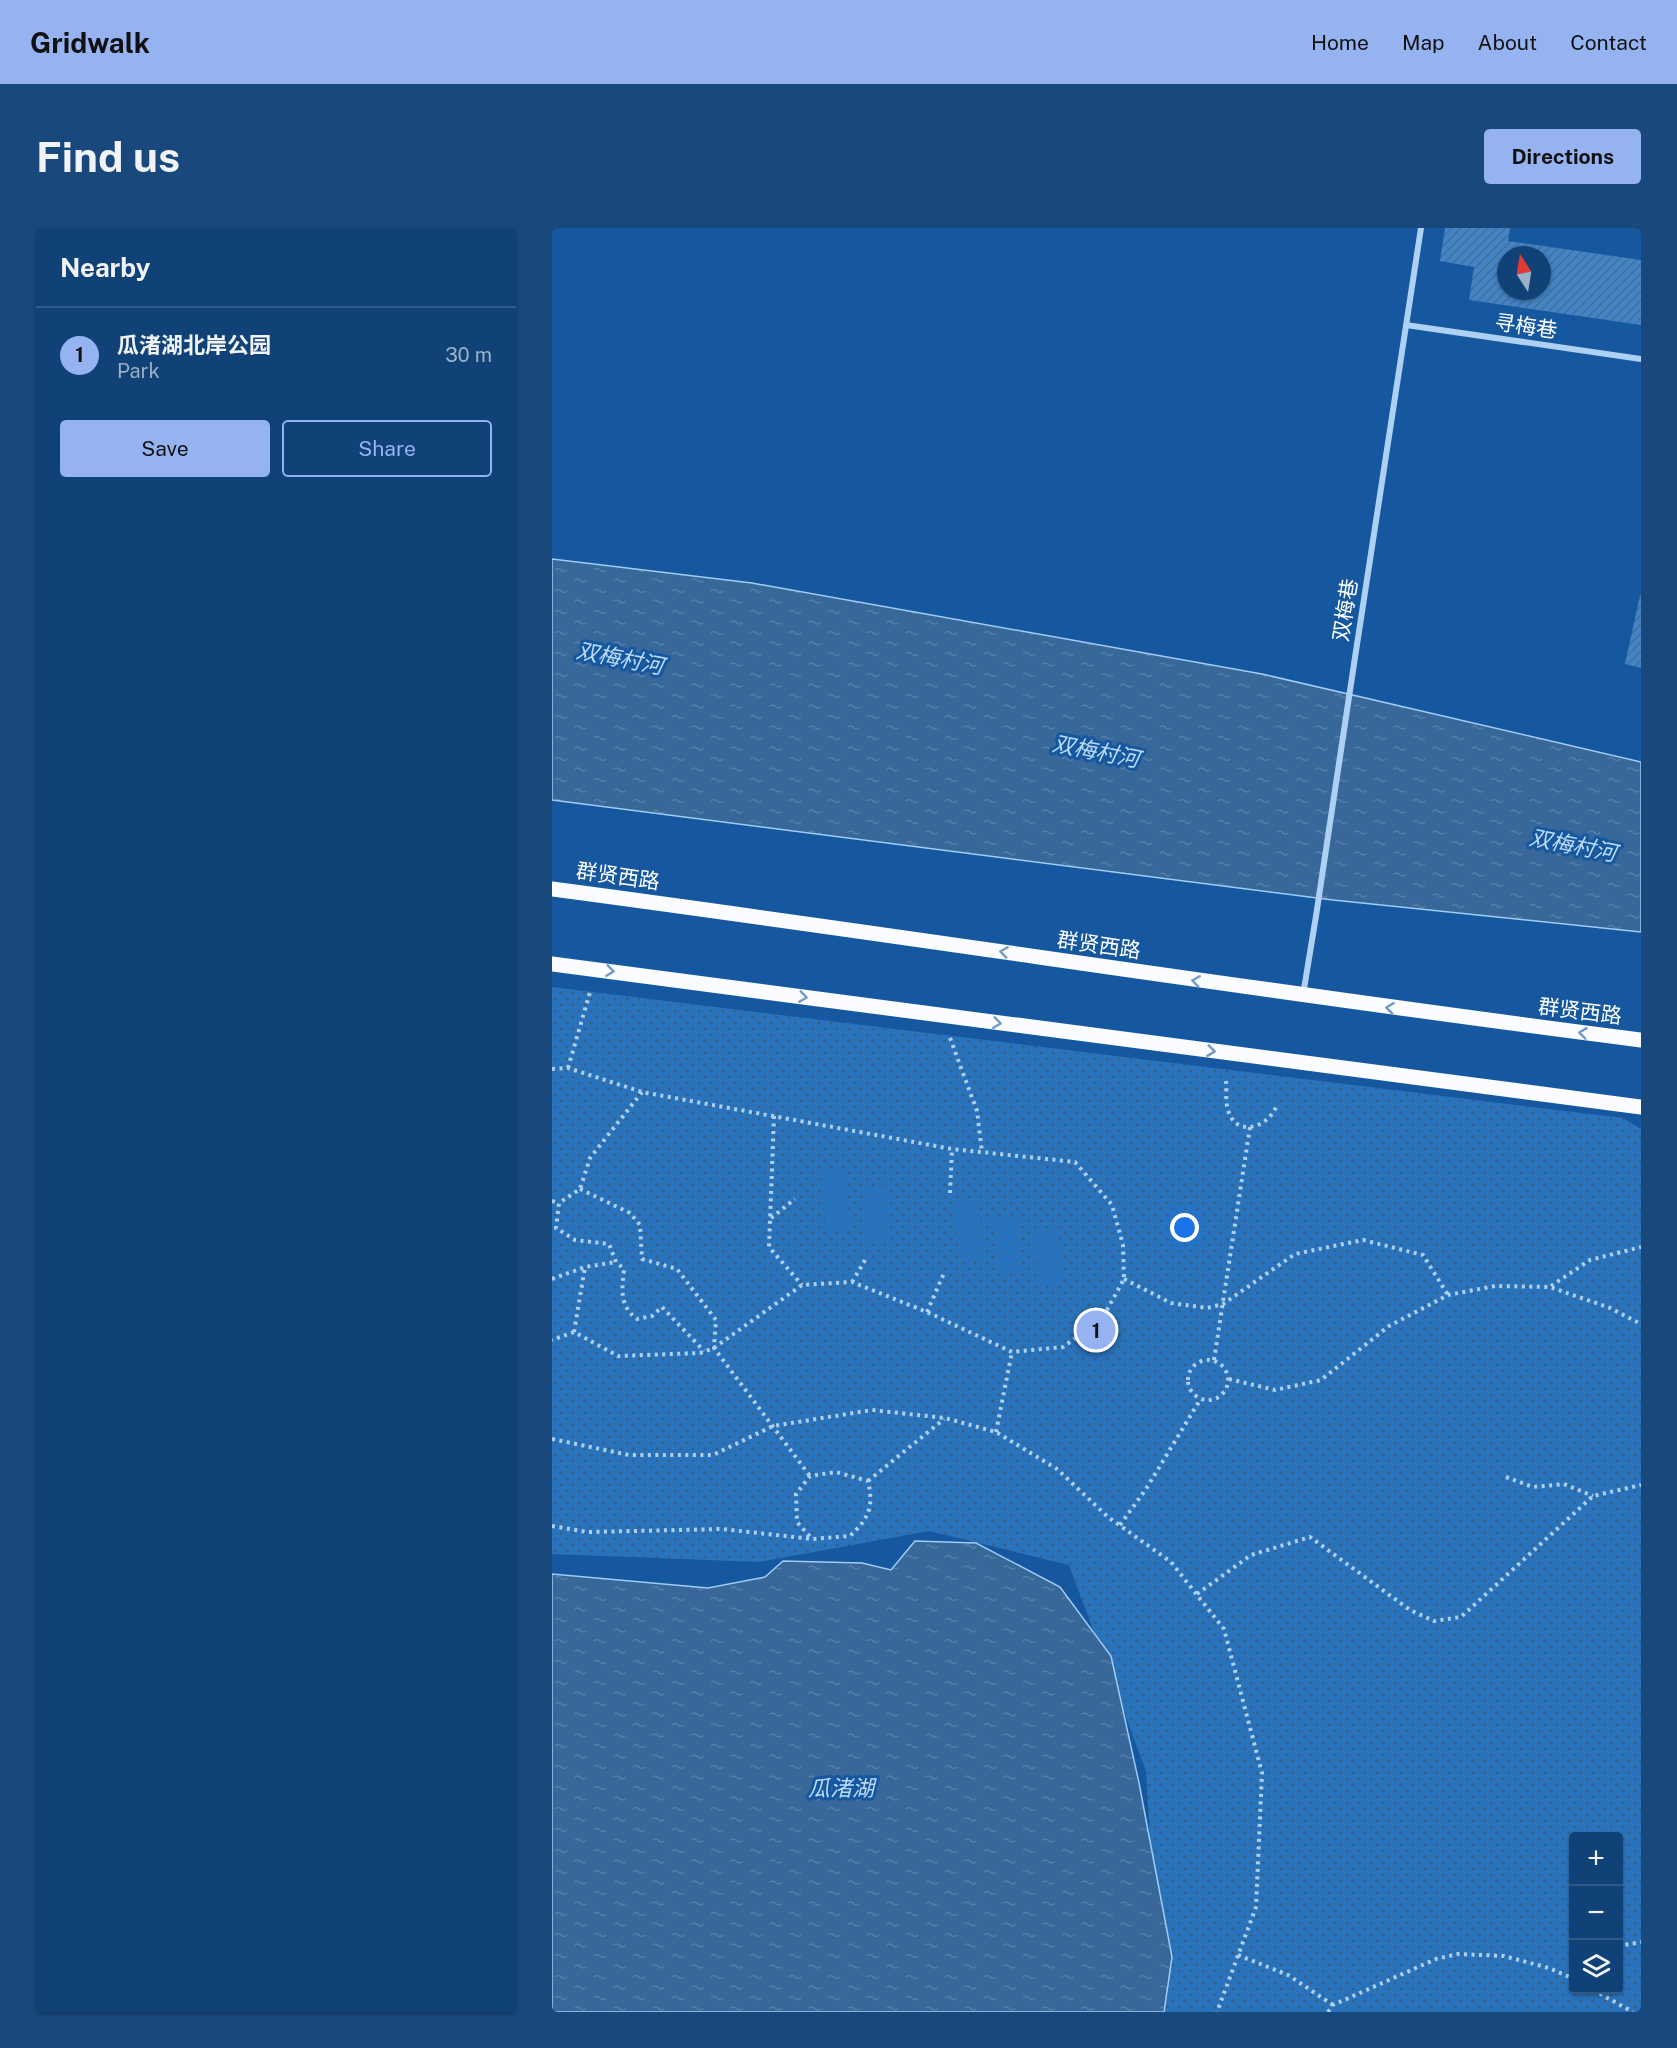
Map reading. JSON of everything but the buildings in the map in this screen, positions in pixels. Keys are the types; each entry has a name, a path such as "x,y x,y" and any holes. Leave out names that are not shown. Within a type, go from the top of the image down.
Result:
{"main road":[{"name":"群贤西路","path":"552,889 785,920 1302,996 1641,1040"},
{"path":"552,964 1641,1107"}],"street":[{"name":"双梅巷","path":"1302,996 1421,228"},
{"name":"寻梅巷","path":"1406,326 1641,359"}],"path":[{"path":"568,1068 590,992"},
{"path":"949,1036 977,1111 982,1152"},
{"path":"552,1069 568,1068 642,1092 952,1149 1075,1162 1112,1204 1123,1245 1124,1279 1102,1318 1063,1347 1012,1352 927,1312 852,1282 802,1285 714,1348 704,1351 618,1356 574,1332 552,1340"},
{"path":"1226,1081 1228,1111 1237,1122 1250,1127 1267,1121 1272,1117 1277,1105"},
{"path":"642,1092 590,1158 580,1189 559,1203 554,1228 575,1240 609,1244 616,1262 624,1269 621,1295 628,1312 637,1319 652,1316 662,1307 704,1351"},
{"path":"774,1116 769,1247 802,1285"},
{"path":"1214,1360 1250,1127"},
{"path":"950,1193 952,1149"},
{"path":"580,1189 630,1213 640,1225 642,1259 677,1269 716,1320 714,1348 810,1476"},
{"path":"771,1218 795,1200"},
{"path":"552,1201 559,1203"},
{"path":"1124,1279 1171,1303 1207,1308 1223,1304 1294,1254 1363,1240 1423,1255 1448,1295"},
{"path":"1550,1287 1590,1260 1641,1247"},
{"path":"852,1282 867,1257"},
{"path":"552,1279 585,1267 616,1262"},
{"path":"574,1332 585,1267"},
{"path":"927,1312 944,1273"},
{"path":"1229,1379 1275,1390 1321,1380 1389,1326 1448,1295 1495,1286 1550,1287 1610,1308 1641,1324"},
{"path":"996,1432 1012,1352"},
{"path":"1214,1360 1224,1367 1229,1379 1225,1392 1214,1400 1200,1400 1189,1389 1188,1374 1199,1362 1214,1360"},
{"path":"1120,1525 1146,1489 1200,1400"},
{"path":"552,1439 629,1455 713,1455 773,1426 872,1410 945,1418 996,1432 1058,1469 1120,1525 1171,1562 1224,1629 1262,1773 1256,1907 1217,2012"},
{"path":"868,1481 945,1418"},
{"path":"812,1539 796,1522 796,1494 810,1476 836,1472 868,1481"},
{"path":"1506,1477 1533,1487 1564,1484 1593,1496"},
{"path":"552,1526 588,1532 722,1529 812,1539 850,1536 867,1519 871,1495 868,1481"},
{"path":"1197,1594 1251,1555 1310,1537 1410,1610 1434,1621 1461,1617 1593,1496 1641,1485"},
{"path":"1623,1945 1641,1942"},
{"path":"1328,2012 1333,2005 1436,1959 1458,1954 1504,1956 1549,1968 1569,1977"},
{"path":"1238,1955 1288,1975 1333,2005"},
{"path":"1602,1994 1633,2012"}],"shaded area":[{"path":"552,987 1623,1118 1641,1129 1641,2012 1143,2012 1157,1960 1146,1771 1069,1565 929,1531 759,1562 552,1554"},
{"path":"846,1171 850,1228 826,1230 821,1173"},
{"path":"886,1185 891,1242 866,1244 862,1187"},
{"path":"979,1202 983,1258 959,1260 955,1203"},
{"path":"1017,1215 1021,1272 997,1274 992,1217"},
{"path":"1058,1228 1062,1285 1037,1287 1033,1230"}],"water":[{"name":"双梅村河","path":"552,559 752,583 1262,674 1641,762 1641,932 1333,900 552,800"},
{"name":"瓜渚湖","path":"915,1541 976,1543 1060,1587 1111,1656 1139,1783 1172,1957 1164,2012 552,2012 552,1574 708,1588 765,1577 783,1561 862,1563 891,1570"}],"place":[{"name":"瓜渚湖北岸公园","path":"1096,1330"}]}
